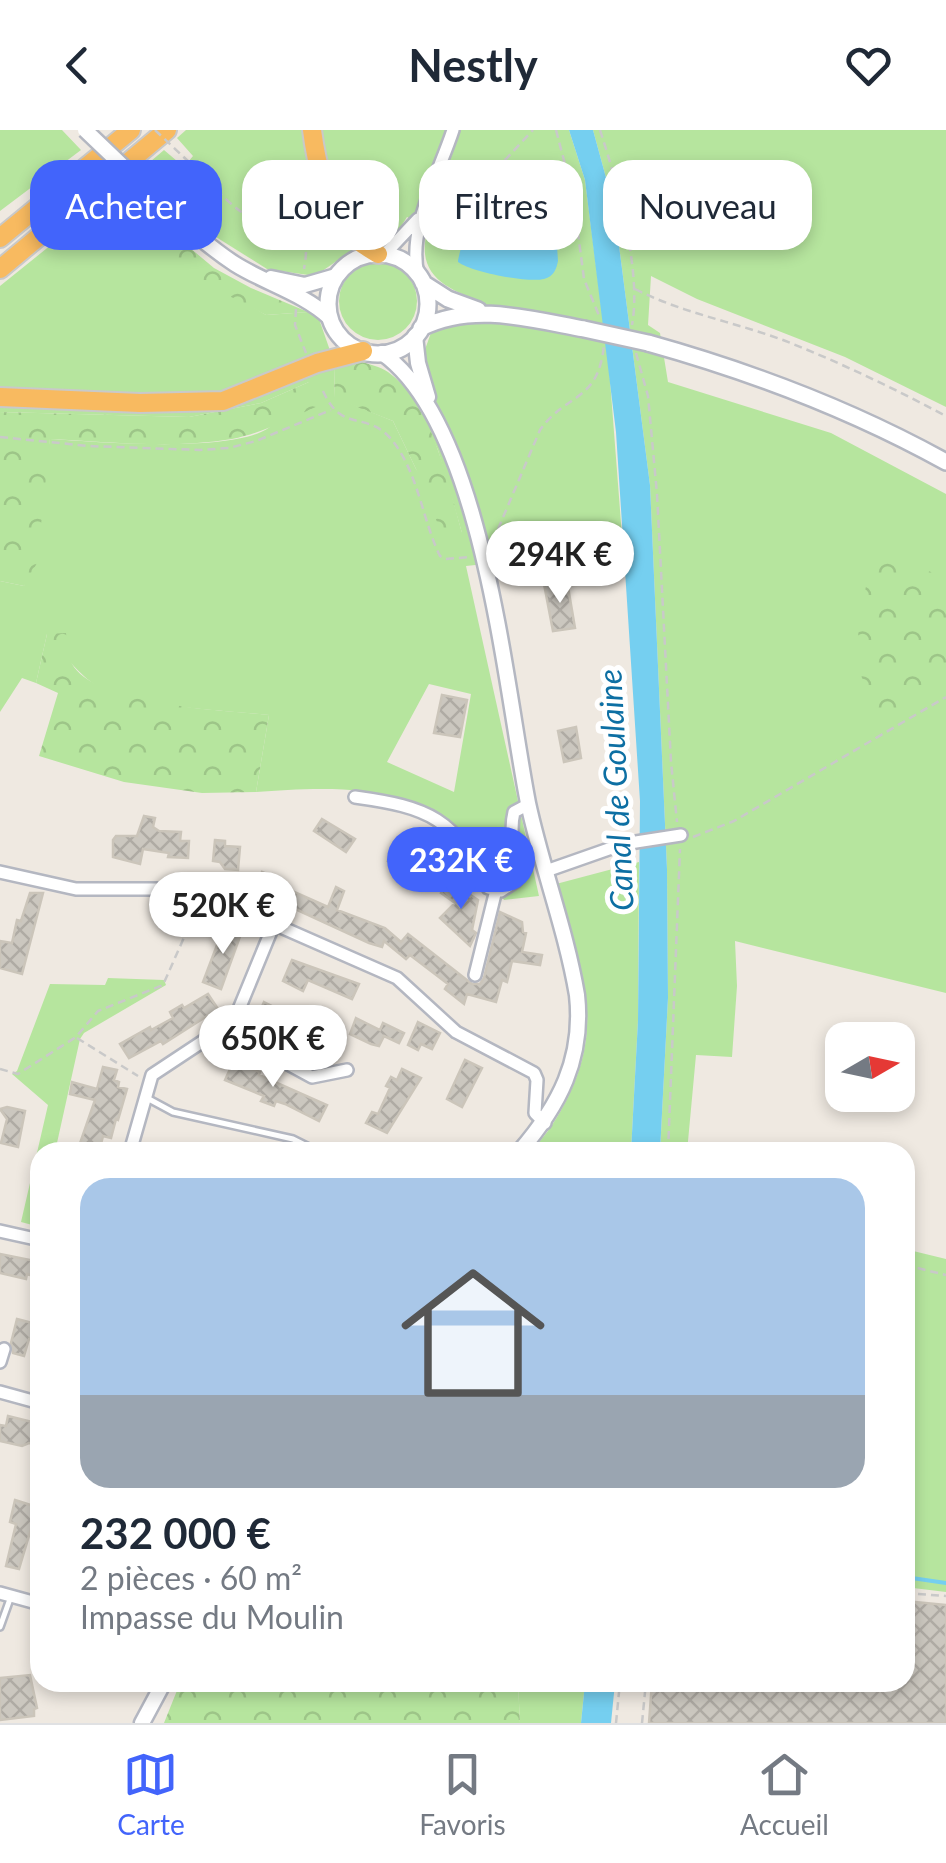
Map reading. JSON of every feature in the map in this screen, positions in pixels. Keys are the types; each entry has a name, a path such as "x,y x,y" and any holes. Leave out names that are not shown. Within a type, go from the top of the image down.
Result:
{"highway":[{"path":"95,160 131,130"},
{"path":"0,269 167,130"},
{"path":"312,130 323,179 339,218 353,238 382,254"},
{"path":"0,224 30,203"},
{"path":"0,238 30,214"},
{"path":"0,397 140,403 223,401 317,363 363,351"}],"main road":[{"path":"488,314 445,317 418,332 403,347 382,353 363,351 342,338 330,318 328,300 336,276 354,260 382,254 404,261 448,300 488,314 641,342 788,388 946,462"},
{"path":"418,332 428,306 421,279"}],"street":[{"path":"85,130 206,243 330,318"},
{"path":"442,160 453,130"},
{"path":"382,254 419,218"},
{"path":"419,224 414,244 421,279"},
{"path":"256,274 306,284 336,276"},
{"path":"418,332 418,363 432,412 463,483 481,550 528,804 573,970 579,1012 573,1064 562,1093 528,1142"},
{"path":"382,353 406,374 432,412"},
{"path":"355,797 422,810 468,846 488,888 501,891 516,881 518,862 510,829 514,812 528,804"},
{"path":"546,871 623,844 677,835"},
{"path":"0,872 76,889 194,889 407,984 456,1032 534,1073 535,1113 544,1123"},
{"path":"475,975 496,890"},
{"path":"132,1142 152,1075 226,1026 237,1014 274,924"},
{"path":"226,1026 235,1035 312,1076 347,1070"},
{"path":"0,1230 30,1238"},
{"path":"0,1392 30,1400"},
{"path":"142,1723 159,1692"}],"lane":[{"path":"144,1096 173,1112 298,1142"},
{"path":"0,1627 6,1617 6,1595"}],"path":[{"path":"155,130 255,220 298,231 306,248 303,274"},
{"path":"504,160 533,130"},
{"path":"481,550 492,543 540,430 553,415 590,388 600,369 604,348 598,311 584,279 573,195 556,130"},
{"path":"600,130 620,202 636,306 632,325"},
{"path":"634,288 659,301 781,340 878,380 946,416"},
{"path":"296,307 294,325 308,358"},
{"path":"641,342 656,476 677,835 668,1142"},
{"path":"323,391 331,410 388,435 413,481 440,556 445,560 466,558"},
{"path":"0,437 88,446 228,448 256,442 331,410"},
{"path":"677,835 705,835 734,821 946,697"},
{"path":"0,1069 18,1074 76,1036 98,1011 163,985 186,934 194,889"},
{"path":"76,1036 148,1082"},
{"path":"915,1267 946,1275"},
{"path":"915,1594 946,1596"},
{"path":"616,1723 619,1692"},
{"path":"642,1723 645,1692"}],"green space":[{"path":"0,130 62,130 81,150 68,160 30,160 30,188 0,211"},
{"path":"186,130 569,130 579,160 419,160 419,223 407,217 399,230 399,160 242,160 242,250 353,250 315,276 267,269 222,241 222,160 190,160 193,156 177,138"},
{"path":"593,130 946,130 946,407 845,357 697,299 651,276 648,325 660,333 668,382 831,433 946,494 946,993 735,941 737,986 732,1057 696,1055 688,1142 661,1142 668,998 667,869 650,485 620,250 812,250 812,160 603,160 603,167"},
{"path":"164,150 176,160 152,160"},
{"path":"583,174 609,367 623,549 466,566 539,896 504,900 473,846 453,825 429,809 402,799 343,789 256,792 269,715 165,705 108,692 82,675 47,634 36,683 22,678 0,712 0,581 24,586 50,439 194,444 248,436 273,425 309,382 261,403 189,417 0,412 0,286 45,250 157,250 266,315 308,312 318,316 335,365 334,397 393,421 416,469 462,533 438,450 418,406 432,393 423,355 432,330 444,324 482,324 485,303 447,286 430,269 425,250 583,250","holes":["429,684 471,694 454,792 387,762"]},
{"path":"149,250 192,250 214,268 251,288 308,312 266,315 171,266"},
{"path":"378,262 406,273 417,301 406,329 378,340 350,329 339,301 350,273"},
{"path":"359,361 388,372 417,404 437,446 462,533 443,537 393,421 334,398 335,365"},
{"path":"309,382 320,405 232,439 164,444 50,439 37,563 24,586 0,581 0,412 189,417 261,403"},
{"path":"891,556 946,578 946,689 886,722 860,673 858,648 871,567 875,557"},
{"path":"66,633 72,664 85,678 106,689 193,708 269,715 256,792 202,793 124,782 39,756 58,693 36,683 47,634"},
{"path":"639,862 638,1020 632,1142 538,1142 569,1095 586,1038 584,988 556,884"},
{"path":"108,978 164,980 166,985 84,1033 57,1142 39,1142 48,1105 12,1074 17,1071 50,984 105,985"},
{"path":"30,1183 30,1224 21,1222"},
{"path":"915,1251 946,1259 946,1592 915,1588"},
{"path":"176,1692 518,1692 520,1723 164,1723"},
{"path":"518,1692 584,1692 581,1723 520,1723"}],"water":[{"path":"569,130 593,130 603,167 603,250 620,250 650,485 667,869 668,998 661,1142 632,1142 638,1020 640,801 616,432 583,160 579,160"},
{"path":"461,250 557,250 558,261 554,272 536,280 500,276 458,262"},
{"path":"584,1692 614,1692 611,1723 581,1723"}],"building":[{"path":"567,581 575,628 553,631 544,584"},
{"path":"442,695 467,700 460,737 434,733"},
{"path":"576,727 581,758 564,762 558,731"},
{"path":"144,816 155,818 153,827 159,831 181,832 180,841 189,841 188,858 143,849 140,864 113,857 116,836 137,836"},
{"path":"322,819 355,839 346,852 314,831"},
{"path":"215,840 225,841 225,846 240,847 238,870 225,869 220,862 213,861"},
{"path":"402,845 424,869 413,882 388,861"},
{"path":"262,872 285,882 283,887 328,907 336,887 344,891 337,910 385,928 401,942 408,934 472,984 480,984 484,978 500,912 522,922 526,933 522,952 542,955 540,965 512,961 496,1002 467,994 464,1004 445,989 448,984 410,955 406,959 384,941 382,947 369,943 254,890"},
{"path":"450,881 478,900 472,930 476,933 470,946 440,918 455,903 441,893"},
{"path":"30,893 43,893 22,974 0,968 0,941 12,943 17,920 21,921"},
{"path":"225,924 242,931 221,989 203,982"},
{"path":"292,960 359,984 352,999 308,980 303,991 283,981"},
{"path":"208,994 218,1009 163,1044 161,1041 129,1058 120,1044 173,1018 170,1012"},
{"path":"264,1002 305,1018 301,1027 329,1040 323,1053 298,1046 297,1037 257,1018"},
{"path":"356,1018 380,1030 383,1023 404,1033 399,1043 384,1036 379,1046 371,1044 350,1034"},
{"path":"418,1022 440,1033 432,1049 421,1044 418,1050 408,1045"},
{"path":"235,1058 250,1064 249,1068 260,1072 259,1075 327,1105 319,1121 285,1104 276,1101 274,1106 261,1101 264,1096 225,1080"},
{"path":"465,1060 482,1068 462,1107 447,1099"},
{"path":"103,1067 117,1070 114,1080 119,1082 118,1087 127,1089 111,1138 103,1136 102,1142 80,1142 95,1100 70,1094 72,1082 97,1089"},
{"path":"402,1069 421,1078 387,1133 366,1123 372,1112 378,1114 390,1088 386,1086 391,1077 397,1080"},
{"path":"0,1109 25,1111 18,1147 1,1143 7,1119"},
{"path":"0,1254 30,1260 30,1275 26,1279 0,1273"},
{"path":"17,1319 30,1322 24,1356 13,1353 11,1343"},
{"path":"8,1416 30,1422 30,1443 22,1446 0,1441 0,1425 6,1426"},
{"path":"15,1500 30,1505 30,1532 19,1569 6,1566 16,1524 10,1522"},
{"path":"915,1602 946,1605 946,1723 649,1723 651,1692 915,1692"},
{"path":"30,1675 30,1692 34,1692 37,1708 34,1716 0,1720 0,1678"}],"waterway":[{"path":"915,1578 946,1583"}],"water label":[{"name":"Canal de Goulaine","path":"615,790"}]}
